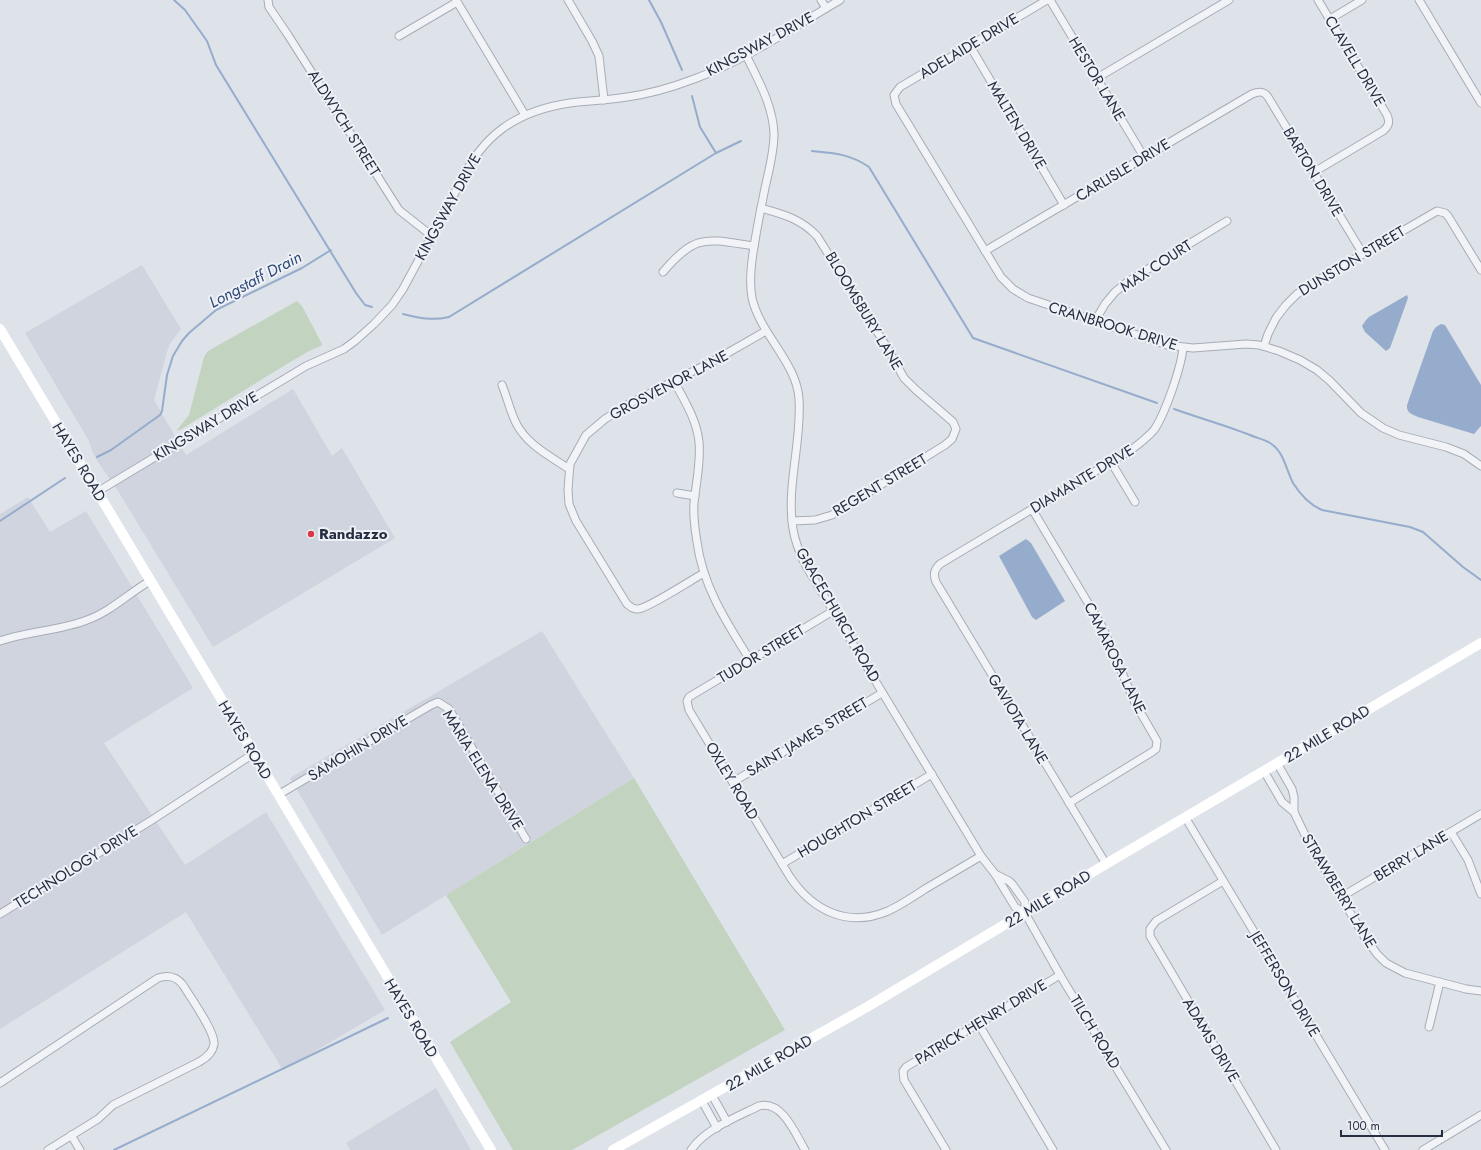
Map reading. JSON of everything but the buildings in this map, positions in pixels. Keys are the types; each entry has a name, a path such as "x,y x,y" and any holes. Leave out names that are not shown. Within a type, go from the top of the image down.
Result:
{"street":[{"path":"568,0 599,56 604,100"},
{"path":"821,0 826,8"},
{"name":"KINGSWAY DRIVE","path":"97,492 306,366 344,349 355,341 392,305 403,289 474,157 495,134 508,124 525,115 547,107 628,97 680,84 712,72 746,55 840,0"},
{"name":"ADELAIDE DRIVE","path":"894,95 900,87 1048,0"},
{"name":"HESTOR LANE","path":"1048,0 1144,157"},
{"path":"1097,78 1229,0"},
{"name":"CLAVELL DRIVE","path":"1314,172 1383,131 1389,124 1387,115 1318,0"},
{"path":"1330,20 1362,0"},
{"path":"1419,0 1481,103"},
{"name":"ALDWYCH STREET","path":"268,1 269,7 288,34 399,210 432,236"},
{"path":"399,36 457,1 525,115"},
{"name":"MALTEN DRIVE","path":"970,46 1064,205"},
{"name":"GRACECHURCH ROAD","path":"746,55 768,99 774,133 773,153 750,269 752,299 766,331 794,378 799,398 799,418 791,505 794,536 802,558 981,856 995,874 1016,907 1025,912 1025,902 1013,885 1009,881 995,874"},
{"name":"CARLISLE DRIVE","path":"985,252 1252,94 1261,92"},
{"name":"BARTON DRIVE","path":"1261,92 1266,94 1268,97 1363,254"},
{"name":"CRANBROOK DRIVE","path":"894,95 896,104 1001,278 1019,294 1037,302 1148,340 1184,348 1246,344 1264,346 1290,356 1317,370 1330,381 1361,413 1383,428 1399,435 1446,447 1464,454 1481,466"},
{"name":"BLOOMSBURY LANE","path":"761,208 787,215 801,222 817,236 888,349 904,378 953,422 956,429"},
{"name":"DUNSTON STREET","path":"1264,346 1276,318 1291,300 1307,287 1437,211 1448,216 1481,270"},
{"name":"MAX COURT","path":"1095,321 1105,304 1115,292 1156,264 1227,221"},
{"path":"663,272 676,256 686,248 702,241 718,241 754,246"},
{"name":"HAYES ROAD","path":"0,329 491,1150"},
{"name":"GROSVENOR LANE","path":"704,573 648,605 638,610 633,609 627,604 576,521 569,504 568,497 570,464 582,440 598,424 627,405 718,359 766,331"},
{"name":"DIAMANTE DRIVE","path":"934,572 940,564 1138,445 1155,428 1163,413 1179,368 1184,348"},
{"path":"674,381 694,422 699,439 694,521 704,573 718,609 750,660"},
{"path":"502,385 516,423 538,450 569,469"},
{"name":"REGENT STREET","path":"792,521 815,520 832,515 944,445 952,439 956,429"},
{"path":"1111,462 1135,502"},
{"path":"678,494 695,496"},
{"name":"CAMAROSA LANE","path":"1032,509 1103,628 1131,694 1155,736 1158,745 1152,752 1069,803"},
{"name":"GAVIOTA LANE","path":"934,572 936,582 1106,864"},
{"path":"0,641 40,631 65,627 88,620 150,581"},
{"name":"TUDOR STREET","path":"689,697 833,611"},
{"name":"22 MILE ROAD","path":"613,1150 867,1007 1185,817 1481,643"},
{"name":"SAINT JAMES STREET","path":"732,782 882,693"},
{"name":"OXLEY ROAD","path":"689,697 687,701 689,710 732,782 800,892 813,903 833,913 858,918 875,915 892,909 981,856"},
{"name":"SAMOHIN DRIVE","path":"278,795 431,704 438,702"},
{"name":"MARIA ELENA DRIVE","path":"438,702 449,709 526,840"},
{"name":"TECHNOLOGY DRIVE","path":"0,914 152,820 253,754"},
{"name":"STRAWBERRY LANE","path":"1277,763 1292,789 1294,797 1294,812"},
{"name":"STRAWBERRY LANE","path":"1264,771 1282,802 1294,812 1307,839 1368,943 1381,958 1393,967 1405,973 1481,991"},
{"name":"HOUGHTON STREET","path":"782,864 932,774"},
{"name":"BERRY LANE","path":"1341,897 1481,814"},
{"name":"JEFFERSON DRIVE","path":"1185,817 1385,1150"},
{"path":"1451,832 1468,860 1481,894"},
{"name":"ADAMS DRIVE","path":"1223,881 1156,921 1149,932 1152,940 1276,1150"},
{"name":"TILCH ROAD","path":"1025,912 1060,975 1166,1150"},
{"name":"PATRICK HENRY DRIVE","path":"946,1150 904,1080 903,1071 909,1064 1060,975"},
{"path":"0,1083 158,978 169,976 177,979 183,985 212,1034 214,1044 209,1054 199,1062 113,1105 98,1119 48,1150"},
{"path":"1429,1027 1440,982"},
{"path":"978,1023 1053,1150"},
{"path":"712,1095 727,1122"},
{"path":"702,1101 717,1128"},
{"path":"691,1150 696,1143 717,1128 759,1106 766,1104 772,1106 784,1116 805,1150"},
{"path":"1423,1150 1481,1116"},
{"path":"71,1135 80,1150"}],"shaded area":[{"path":"142,265 181,329 169,345 154,400 186,455 293,389 332,456 342,448 395,538 213,647 118,491 98,462 89,441 25,333"},
{"path":"28,497 50,532 86,511 193,688 104,743 185,865 266,812 385,1010 283,1070 186,912 0,1029 0,514"},
{"path":"542,631 634,778 382,935 290,778"},
{"path":"436,1088 471,1150 350,1150 346,1143"}],"green space":[{"path":"297,301 302,306 322,344 321,346 309,351 180,430 177,430 189,415 204,357 208,351"},
{"path":"634,778 785,1030 572,1150 513,1150 450,1042 511,1002 446,895"}],"water":[{"path":"1407,295 1408,298 1390,348 1386,351 1365,332 1362,326 1369,317"},
{"path":"1441,324 1445,325 1481,385 1481,426 1474,434 1418,417 1407,410 1407,405 1433,331"},
{"path":"1026,539 1031,543 1065,601 1036,620 1032,617 999,556"}],"waterway":[{"path":"174,0 185,10 207,41 216,65 356,293 365,305 372,307"},
{"path":"649,0 661,22 682,70"},
{"path":"692,96 700,127 716,153"},
{"path":"403,314 431,319 449,317 716,153 741,141"},
{"path":"812,151 848,157 855,159 869,167 973,338 1157,403"},
{"name":"Longstaff Drain","path":"97,457 111,450 160,415 162,411 167,375 173,356 189,333 216,310 302,268 331,250"},
{"path":"1174,409 1268,442 1275,446 1279,451 1293,483 1302,495 1313,505 1322,510 1410,527 1423,532 1463,567 1481,580"},
{"name":"Longstaff Drain","path":"0,521 65,478"},
{"path":"114,1150 388,1018"}],"place":[{"name":"Randazzo","path":"311,534"}]}
